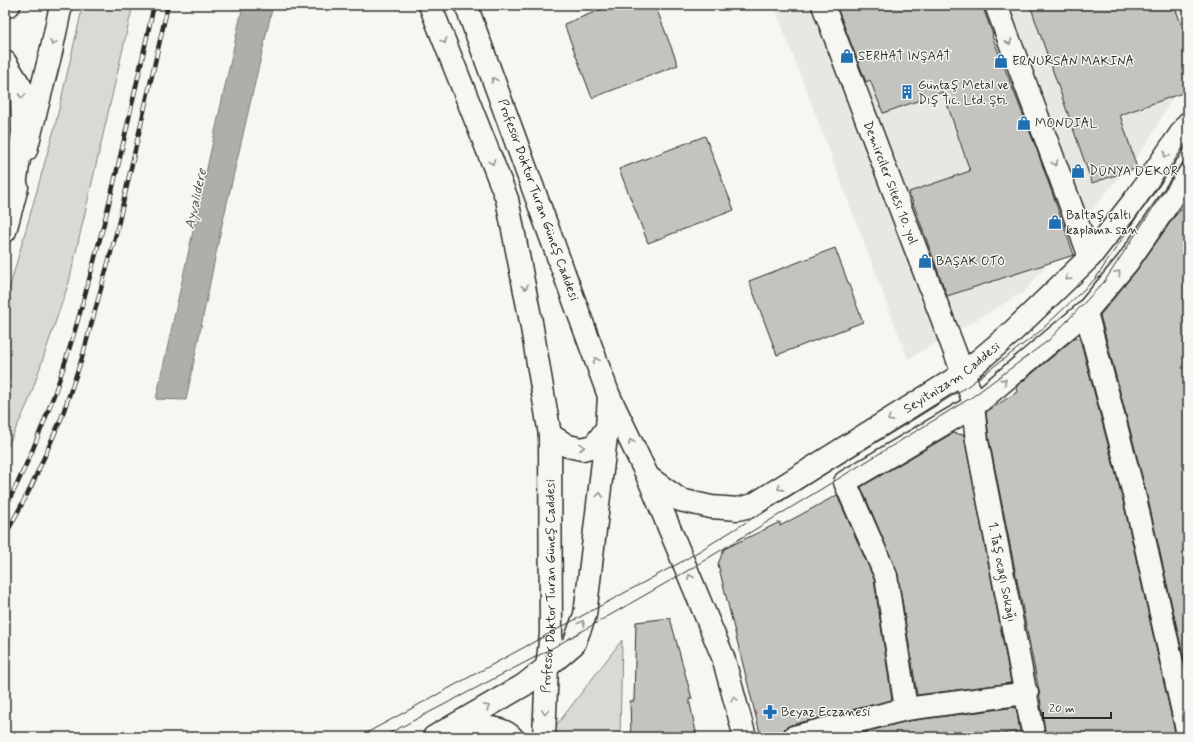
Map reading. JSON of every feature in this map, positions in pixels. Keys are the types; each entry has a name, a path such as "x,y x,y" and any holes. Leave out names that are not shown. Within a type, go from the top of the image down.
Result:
{"main road":[{"path":"5,7 9,5"},
{"path":"5,231 51,52 61,5"},
{"name":"Profesör Doktor Turan Güneş Caddesi","path":"430,5 507,199 526,293 550,435 551,634 547,667 544,737"},
{"name":"Profesör Doktor Turan Güneş Caddesi","path":"466,5 609,396 648,477"},
{"name":"Demirciler Sitesi 10. yol","path":"823,5 964,373 974,406"},
{"path":"996,5 1090,257"},
{"path":"5,62 22,89 23,132 12,206"},
{"name":"Seyitnizam Caddesi","path":"648,477 680,500 711,507 738,510 753,505 964,373 1010,334 1090,257 1136,198 1188,123"},
{"path":"906,709 886,576 845,482 974,406 1086,312 1127,263 1188,175"},
{"path":"1086,312 1135,498 1188,734"},
{"path":"438,735 524,685 574,644 585,615 608,428 609,396"},
{"name":"1. Taş ocagı Sokağı","path":"974,406 977,441 1034,737"},
{"path":"550,435 568,446 582,449 594,446 608,428"},
{"path":"648,477 723,657 745,737"},
{"path":"794,737 847,730 906,709 1026,693"},
{"path":"438,735 487,727 509,734 512,737"}],"shaded area":[{"path":"83,5 133,5 69,282 28,403 5,452 5,304 55,126"},
{"path":"243,5 273,5 221,229 186,400 156,399"},
{"path":"774,5 1188,5 1188,71 1145,146 1024,292 908,359"},
{"path":"622,640 620,737 552,737 552,731"}],"building":[{"path":"613,5 655,5 678,65 592,98 564,24"},
{"path":"836,5 982,5 993,35 992,36 1037,150 1074,255 947,296 909,192 970,171 943,92 883,113 870,80 866,82"},
{"path":"1030,5 1174,5 1188,42 1188,91 1120,115 1137,168 1092,183"},
{"path":"705,136 734,210 648,243 619,169"},
{"path":"1188,203 1188,677 1147,495 1100,315 1137,270 1174,217"},
{"path":"835,248 863,322 777,355 749,281"},
{"path":"1076,337 1080,339 1123,501 1176,737 1046,737 1039,691 989,439 986,412 1017,392 1016,387"},
{"path":"953,433 964,435 1011,683 917,695 898,574 861,487"},
{"path":"837,495 874,579 892,700 791,725 785,728 782,737 761,737 718,564 724,549 780,522 780,526"},
{"path":"670,618 692,699 689,699 697,737 631,737 630,701 634,701 636,622"},
{"path":"1016,707 1020,731 996,735 997,737 846,737 908,721"}],"tram line":[{"path":"359,737 683,561 968,386 1038,333 1096,278 1188,140"},
{"path":"382,737 549,650 687,571 972,397 1049,340 1104,282 1188,155"}],"railway":[{"path":"5,508 32,452 54,394 73,336 108,208 154,5"},
{"path":"5,536 31,487 61,419 82,358 116,234 168,5"}],"place":[{"name":"SERHAT INŞAAT","path":"847,56"},
{"name":"ERNURSAN MAKINA","path":"1001,61"},
{"name":"Güntaş Metal ve Dış Tic. Ltd. Şti.","path":"907,92"},
{"name":"MONDIAL","path":"1024,123"},
{"name":"DÜNYA DEKOR","path":"1078,171"},
{"name":"Baltaş çaltı kaplama san","path":"1055,222"},
{"name":"BAŞAK OTO","path":"925,261"},
{"name":"Beyaz Eczanesi","path":"770,712"}],"water label":[{"name":"Ayvalıdere","path":"196,199"}]}
